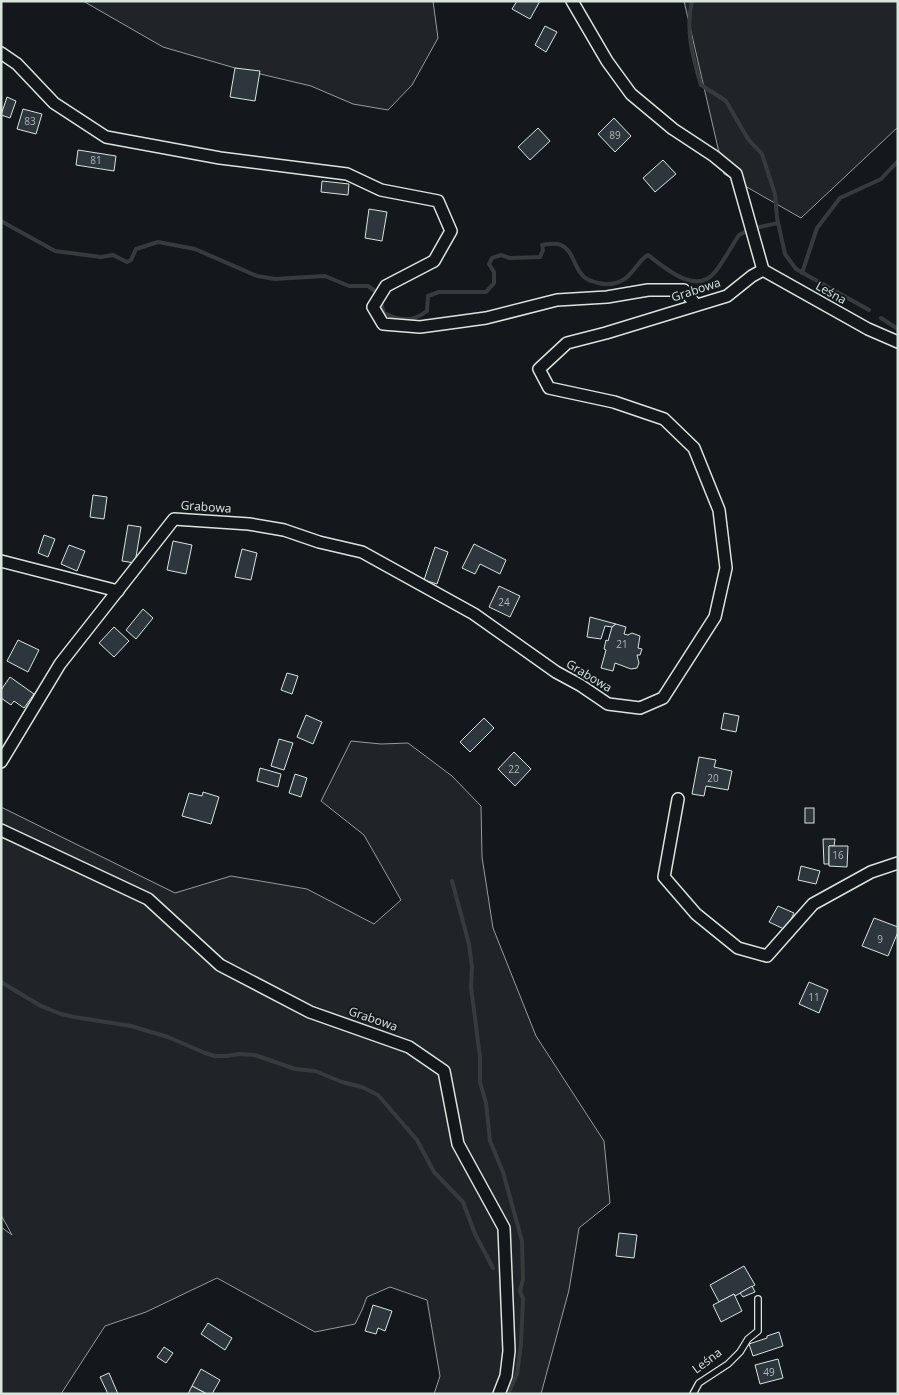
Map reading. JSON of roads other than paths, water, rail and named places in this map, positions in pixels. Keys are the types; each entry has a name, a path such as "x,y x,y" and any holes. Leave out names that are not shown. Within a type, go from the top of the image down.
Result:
{"street":[{"path":"572,1 607,61 631,94 673,130 714,156 736,174 763,270"},
{"path":"1,53 17,64 54,103 106,136 220,158 347,174 380,190 438,201 451,231 434,261 386,286 373,307 383,324 420,327 486,318 557,300 607,298 648,290 684,290 696,305"},
{"name":"Grabowa","path":"1,762 60,664 174,519 249,524 284,530 318,542 362,552 474,614 556,672 580,685 608,704 640,708 663,698 715,617 726,568 719,510 694,448 664,419 614,402 549,388 539,369 567,343 727,296 752,276 763,270"},
{"name":"Leśna","path":"763,270 868,329 898,342"},
{"path":"1,561 118,591"},
{"path":"678,799 664,878 696,914 738,948 767,956 814,904 871,872 898,863"},
{"name":"Grabowa","path":"1,830 148,899 220,965 310,1012 409,1047 444,1071 458,1144 504,1228 509,1351 506,1376 499,1394"}],"lane":[{"name":"Leśna","path":"693,1394 699,1383 728,1364 740,1352 748,1338 758,1331 758,1299"}],"waterway":[{"path":"692,1 689,22 690,33 701,85 726,101 748,139 762,154 775,194 777,218 785,254 796,269 869,310"},
{"path":"802,273 817,228 840,198 881,179 898,161"},
{"path":"1,221 55,251 101,257 113,255 127,262 131,260 136,249 158,242 195,249 257,276 275,279 325,276 349,286 368,286 375,291"},
{"path":"760,227 778,223"},
{"path":"381,303 384,313 390,316 401,319 417,317 427,311 428,296 439,292 486,292 494,283 494,272 489,264 492,258 501,255 510,258 540,257 543,250 542,245 549,244 559,244 566,248 579,272 588,280 598,283 612,284 625,279 648,255 663,267 681,277 690,281 699,281 707,279 715,272 739,235 745,232"},
{"path":"881,318 898,329"},
{"path":"452,881 469,944 472,967 471,987 480,1057 480,1082 486,1103 490,1141 503,1172 522,1241 523,1279 520,1291 523,1299 521,1344 517,1374 508,1394"},
{"path":"1,982 41,1006 61,1014 131,1026 168,1037 215,1056 255,1055 295,1069 315,1071 342,1082 362,1087 378,1095 417,1140 434,1172 463,1202 475,1234 493,1268"}]}
